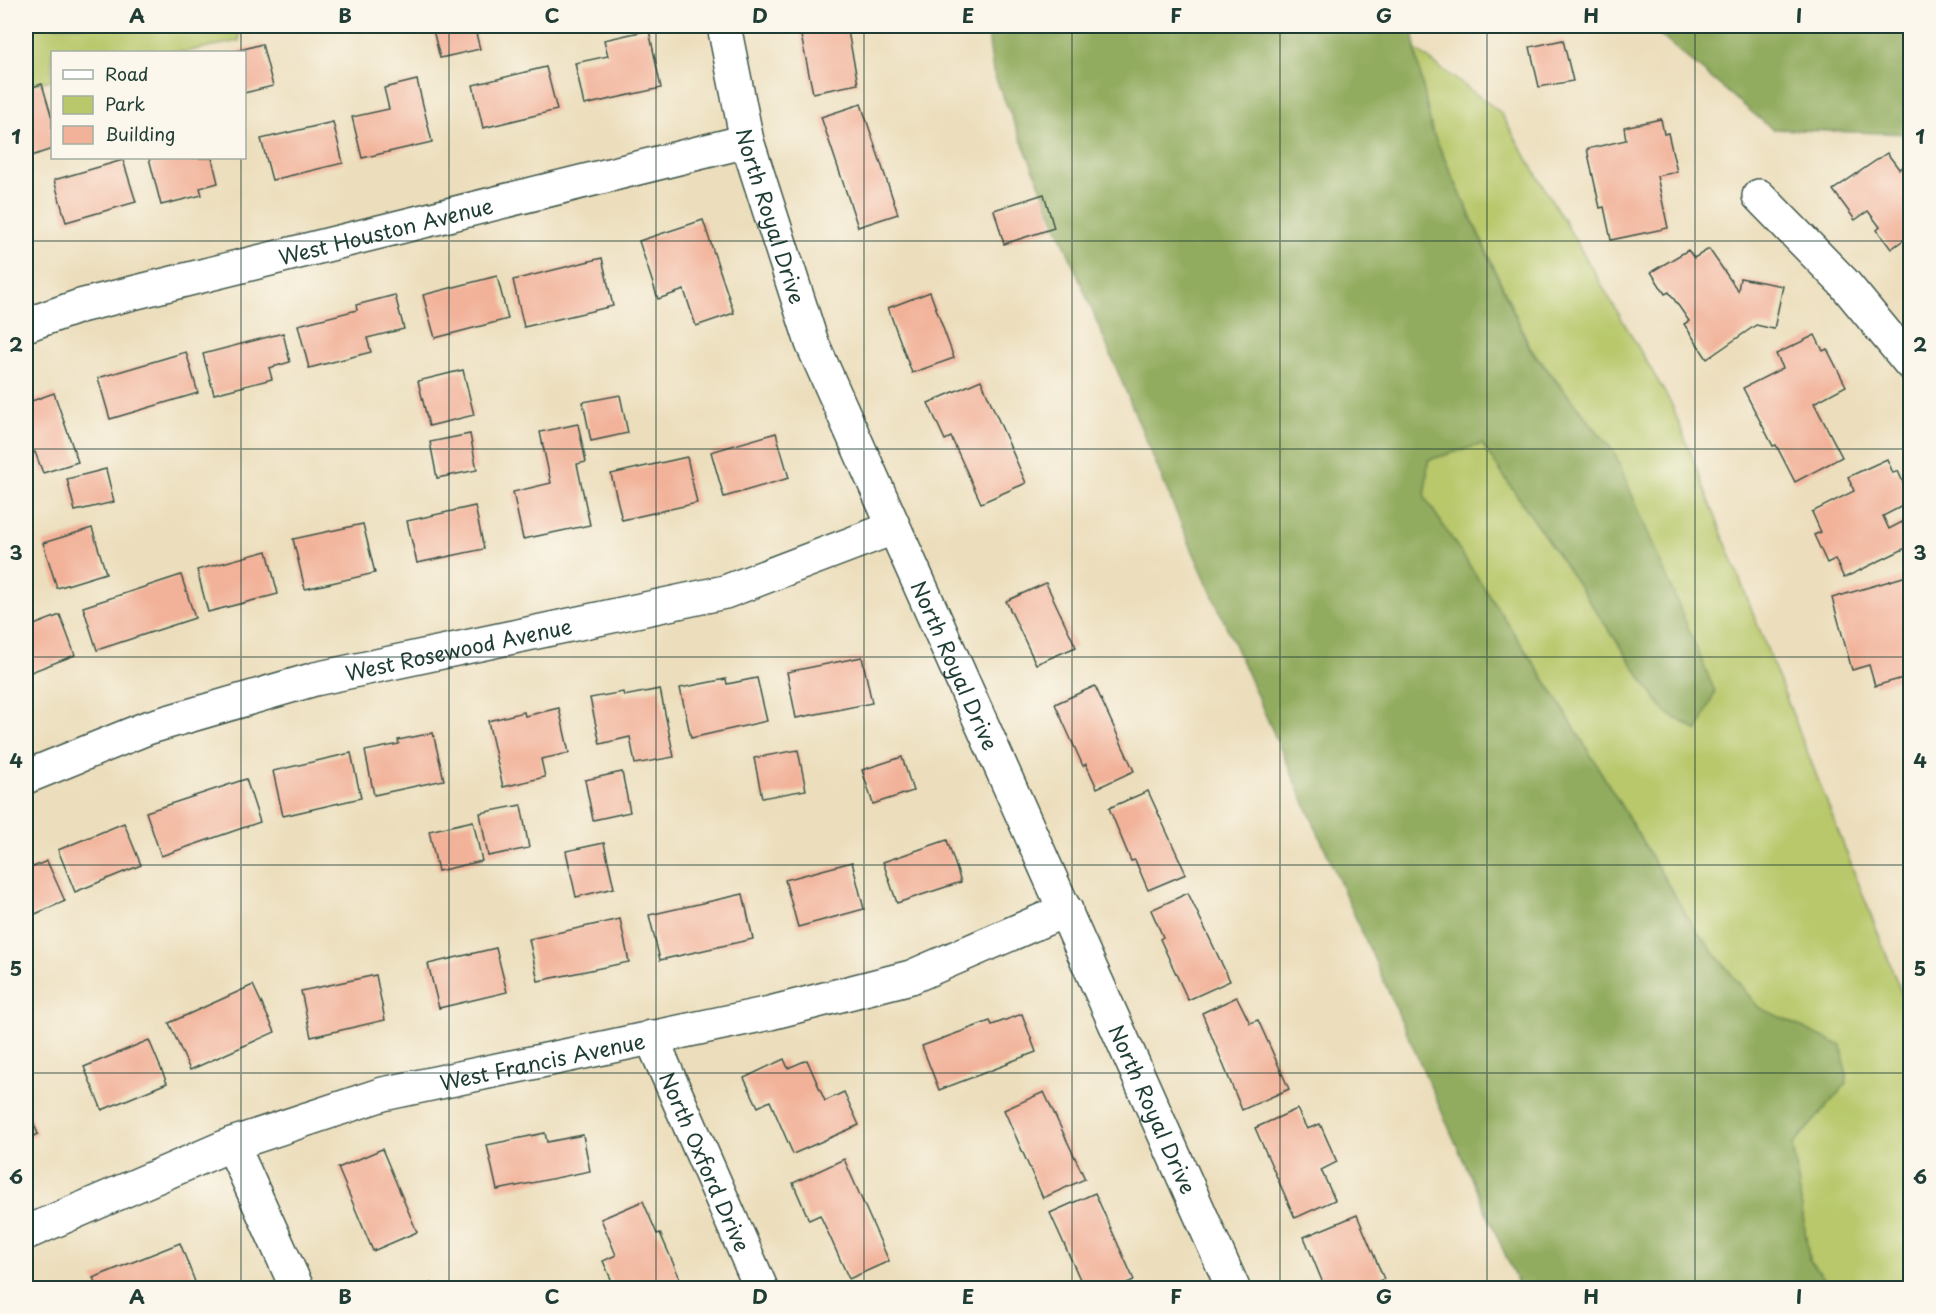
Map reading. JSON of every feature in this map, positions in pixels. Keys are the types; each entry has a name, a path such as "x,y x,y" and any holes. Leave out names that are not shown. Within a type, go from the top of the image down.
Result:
{"street":[{"name":"North Royal Drive","path":"724,26 747,141 812,343 1233,1288"},
{"name":"West Houston Avenue","path":"26,325 80,306 747,141"},
{"path":"1759,196 1844,283 1911,363"},
{"name":"West Rosewood Avenue","path":"26,777 147,728 315,679 725,592 893,528"},
{"name":"West Francis Avenue","path":"26,1233 232,1144 382,1095 770,1013 911,977 1066,910"},
{"name":"North Oxford Drive","path":"651,1037 760,1288"},
{"path":"232,1144 297,1288"}],"green space":[{"path":"26,26 239,26 239,41 189,51 51,51 51,80 26,85"},
{"path":"987,26 1414,26 1415,49 1432,131 1530,349 1614,452 1715,692 1698,731 1665,712 1482,444 1428,460 1425,498 1556,697 1694,928 1758,1007 1842,1046 1847,1083 1793,1145 1809,1260 1832,1288 1520,1288 1184,531 993,72"},
{"path":"1649,26 1910,26 1910,134 1772,129"},
{"path":"1415,49 1500,112 1671,403 1908,1010 1910,1022 1910,1288 1832,1288 1809,1260 1793,1145 1846,1083 1842,1047 1758,1007 1694,928 1556,697 1425,498 1428,460 1482,444 1665,712 1698,731 1614,452 1531,349 1432,131"}],"building":[{"path":"432,26 474,26 480,49 440,58"},
{"path":"799,26 847,26 858,84 813,93"},
{"path":"649,30 661,88 584,105 575,63 608,56 604,40"},
{"path":"1563,40 1573,81 1539,87 1530,47"},
{"path":"262,44 273,86 246,93 246,51 237,51"},
{"path":"546,67 557,110 483,128 473,85"},
{"path":"417,80 432,142 362,158 352,117 389,109 384,88"},
{"path":"42,84 51,115 51,149 26,158 26,89"},
{"path":"861,104 898,214 858,227 821,117"},
{"path":"1661,119 1664,134 1668,133 1677,172 1657,176 1668,228 1611,240 1604,207 1600,208 1587,149 1626,140 1624,127"},
{"path":"333,122 343,163 272,180 261,139"},
{"path":"1887,153 1899,169 1903,167 1910,177 1910,235 1891,249 1877,230 1880,227 1868,211 1855,220 1833,190"},
{"path":"149,159 212,159 218,183 200,188 202,195 161,205"},
{"path":"123,160 136,202 66,222 54,180"},
{"path":"1044,194 1054,228 1004,244 994,210"},
{"path":"703,220 734,313 696,326 684,290 658,299 639,241"},
{"path":"1709,249 1738,291 1740,278 1783,286 1774,329 1756,325 1707,359 1684,324 1689,321 1669,292 1665,294 1651,272 1688,250 1694,258"},
{"path":"602,258 613,306 524,327 513,280"},
{"path":"497,276 508,319 435,338 423,295"},
{"path":"930,292 954,358 912,373 888,308"},
{"path":"395,295 404,329 367,338 371,352 309,368 298,325 357,310 356,305"},
{"path":"283,333 290,362 269,368 272,379 214,394 203,354"},
{"path":"1815,335 1823,351 1827,349 1846,386 1814,403 1842,457 1795,482 1776,445 1773,446 1743,388 1783,368 1776,354"},
{"path":"186,352 198,393 110,419 98,378"},
{"path":"463,370 474,415 429,426 418,381"},
{"path":"981,380 1026,483 981,503 951,437 945,440 928,403"},
{"path":"54,393 78,462 43,473 35,452 26,456 26,403"},
{"path":"620,395 628,433 591,441 583,402"},
{"path":"578,424 586,462 577,464 590,525 523,539 513,492 551,483 540,432"},
{"path":"776,433 789,478 724,497 711,452"},
{"path":"470,434 477,470 437,478 430,442"},
{"path":"687,457 697,503 622,520 611,474"},
{"path":"1887,459 1893,473 1898,471 1910,502 1883,516 1889,529 1902,522 1910,540 1910,546 1844,578 1835,559 1827,563 1814,535 1821,532 1812,512 1854,491 1848,477"},
{"path":"106,469 114,502 75,511 67,479"},
{"path":"475,506 484,549 417,563 407,521"},
{"path":"363,524 375,573 305,589 293,539"},
{"path":"92,528 106,573 57,588 43,543"},
{"path":"267,551 278,594 208,612 197,570"},
{"path":"181,575 195,618 97,650 83,607"},
{"path":"1910,575 1910,676 1875,686 1869,665 1852,670 1832,598"},
{"path":"1046,583 1076,647 1036,664 1006,601"},
{"path":"60,615 75,655 26,674 26,628"},
{"path":"862,657 872,703 796,718 787,672"},
{"path":"757,678 767,721 691,738 680,688 726,679 727,684"},
{"path":"1095,686 1134,771 1097,788 1086,764 1083,766 1055,704"},
{"path":"660,689 674,757 635,764 630,737 600,744 590,698 623,692 624,696"},
{"path":"1910,703 1910,724 1909,724 1906,704"},
{"path":"559,708 569,753 541,759 545,777 503,787 488,721 524,712 525,716"},
{"path":"433,733 444,780 374,795 365,751 399,744 398,740"},
{"path":"798,750 806,790 762,798 754,758"},
{"path":"351,753 361,798 283,816 273,771"},
{"path":"902,757 913,791 873,804 862,770"},
{"path":"622,772 630,812 593,820 585,780"},
{"path":"246,779 260,822 161,856 146,812"},
{"path":"1148,791 1186,874 1148,890 1135,860 1131,861 1109,808"},
{"path":"521,805 529,848 488,856 480,813"},
{"path":"473,821 482,861 438,871 429,831"},
{"path":"124,823 141,865 75,892 58,850"},
{"path":"947,840 961,882 897,903 883,862"},
{"path":"604,843 614,888 576,897 566,851"},
{"path":"47,861 65,901 26,918 26,870"},
{"path":"852,862 864,909 798,927 785,880"},
{"path":"1188,893 1230,981 1188,1000 1160,939 1163,937 1151,910"},
{"path":"743,894 753,939 660,960 649,915"},
{"path":"620,919 629,962 538,981 529,939"},
{"path":"496,948 507,992 439,1008 428,964"},
{"path":"376,975 385,1020 311,1037 301,991"},
{"path":"253,985 275,1032 190,1070 169,1023"},
{"path":"1237,997 1250,1023 1258,1020 1289,1089 1242,1110 1202,1013"},
{"path":"1022,1014 1036,1052 939,1090 922,1046 990,1021 992,1025"},
{"path":"149,1040 167,1083 102,1110 84,1067"},
{"path":"784,1059 788,1068 807,1060 825,1101 844,1092 859,1125 793,1154 770,1101 758,1107 744,1078"},
{"path":"1044,1092 1085,1179 1043,1198 1004,1110"},
{"path":"26,1105 38,1134 26,1140"},
{"path":"1297,1109 1307,1129 1320,1124 1337,1162 1321,1170 1335,1200 1295,1218 1255,1128"},
{"path":"545,1133 547,1142 583,1135 590,1171 497,1190 487,1145"},
{"path":"382,1149 417,1232 373,1251 338,1168"},
{"path":"844,1159 889,1261 849,1279 820,1215 809,1220 793,1183"},
{"path":"1095,1193 1134,1280 1114,1288 1084,1288 1050,1213"},
{"path":"643,1201 684,1288 631,1288 629,1284 615,1288 603,1261 616,1255 601,1219"},
{"path":"1357,1215 1384,1279 1372,1284 1374,1288 1325,1288 1304,1237"},
{"path":"180,1243 197,1287 98,1288 93,1278"},
{"path":"431,1283 433,1288 418,1288"}]}
